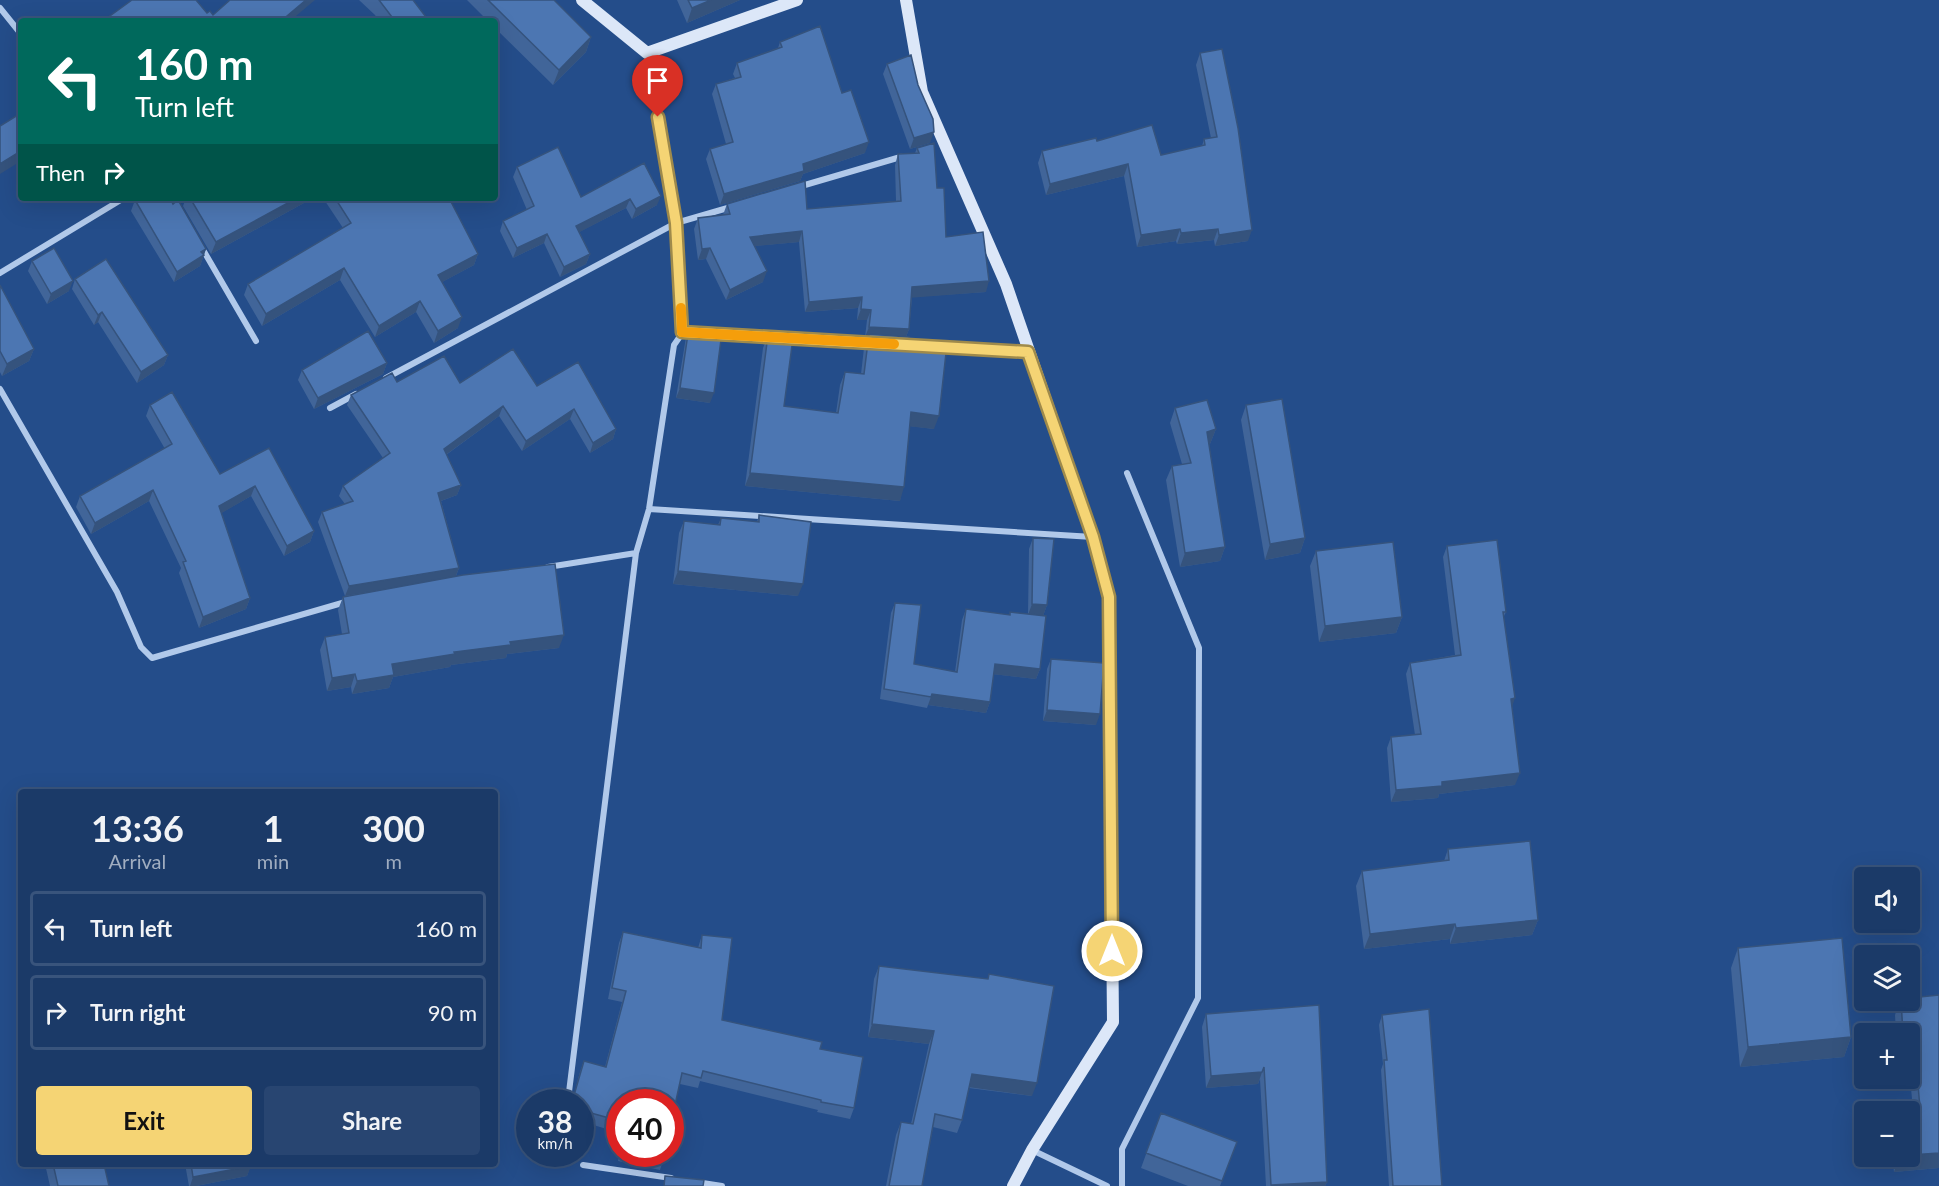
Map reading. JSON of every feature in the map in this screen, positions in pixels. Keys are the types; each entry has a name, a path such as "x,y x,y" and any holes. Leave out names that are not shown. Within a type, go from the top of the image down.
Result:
{"street":[{"path":"569,1089 636,553 650,508 674,345 682,332 676,223 647,53 582,0"},
{"path":"647,53 797,0"},
{"path":"906,0 922,92 940,146 1006,284 1093,537 1109,597 1113,1022 1032,1150 1013,1186"},
{"path":"0,8 18,30"},
{"path":"788,190 912,154"},
{"path":"0,273 119,201"},
{"path":"175,201 183,214"},
{"path":"383,380 676,223 743,203"},
{"path":"198,241 256,341"},
{"path":"682,332 694,333"},
{"path":"706,333 885,344"},
{"path":"909,345 1028,352"},
{"path":"0,389 117,591 141,647 152,658 332,604 355,600"},
{"path":"330,408 362,392"},
{"path":"1122,1186 1122,1149 1198,998 1199,648 1127,473"},
{"path":"650,508 1093,537"},
{"path":"543,568 636,553"},
{"path":"1032,1150 1107,1186"},
{"path":"594,1167 676,1179"},
{"path":"687,1181 722,1186"}],"building":[{"path":"132,0 196,0 207,13 210,11 213,15 230,0 306,0 285,18 107,18"},
{"path":"379,0 413,0 427,18 393,18"},
{"path":"488,0 554,0 591,37 559,70"},
{"path":"688,0 711,0 692,8"},
{"path":"820,26 842,93 851,90 869,142 803,164 804,171 724,194 710,149 733,142 716,84 741,77 737,63 782,47 780,42"},
{"path":"1222,49 1238,128 1252,230 1219,235 1218,229 1181,233 1180,229 1141,235 1128,164 1050,184 1042,151 1096,138 1097,141 1152,125 1161,155 1205,145 1204,139 1217,137 1200,53"},
{"path":"911,55 918,85 933,119 934,132 914,138 887,64"},
{"path":"18,115 18,153 0,164 0,126"},
{"path":"934,143 937,188 944,188 946,237 983,232 989,281 912,287 909,329 869,327 871,310 861,309 862,297 809,302 802,231 750,237 767,271 730,290 710,248 702,249 698,218 730,214 727,204 805,181 807,209 901,201 898,154 919,153 917,148"},
{"path":"558,147 581,197 644,163 661,196 636,209 630,199 576,226 590,254 564,267 547,234 517,248 503,221 534,206 517,167"},
{"path":"136,201 172,201 173,204 179,201 206,249 201,252 204,255 177,272"},
{"path":"192,201 291,201 216,242"},
{"path":"337,201 451,201 478,254 438,275 462,317 438,331 420,301 379,326 344,268 266,314 248,284 351,223"},
{"path":"54,248 73,281 51,294 32,261"},
{"path":"106,259 168,355 141,372 102,312 98,315 75,279"},
{"path":"0,285 34,349 7,364 0,351"},
{"path":"689,327 722,332 714,393 680,388"},
{"path":"368,331 387,363 318,398 302,370"},
{"path":"869,334 909,337 909,344 923,346 922,350 946,353 939,416 911,412 904,487 750,473 768,335 793,338 784,406 838,413 845,372 864,374"},
{"path":"513,349 537,386 578,362 616,429 593,443 574,409 526,441 503,406 444,449 461,485 438,493 459,568 349,586 322,512 353,501 343,486 390,453 351,395 392,373 397,382 444,356 460,383"},
{"path":"172,392 220,474 269,448 314,531 287,546 255,486 219,506 250,598 203,617 183,562 186,561 153,490 95,523 80,496 172,444 150,405"},
{"path":"1282,399 1305,538 1270,544 1246,405"},
{"path":"1207,400 1216,429 1207,432 1225,547 1185,553 1172,466 1191,463 1175,408"},
{"path":"759,515 811,522 803,584 678,571 684,521 720,525 721,518 759,522"},
{"path":"1033,538 1054,539 1047,605 1032,604"},
{"path":"1497,540 1506,612 1503,612 1515,698 1511,699 1520,773 1442,782 1442,786 1396,790 1391,737 1421,734 1410,663 1461,655 1447,546"},
{"path":"1393,542 1402,617 1325,626 1316,551"},
{"path":"555,564 564,635 510,642 511,645 454,652 455,654 392,664 394,675 357,681 355,674 332,678 325,637 349,633 343,597 463,575"},
{"path":"895,603 921,605 914,664 957,672 966,609 1010,615 1010,612 1046,616 1040,669 995,664 990,702 932,694 931,697 884,689"},
{"path":"1051,659 1104,663 1100,714 1047,710"},
{"path":"1530,841 1538,920 1456,928 1455,924 1370,934 1362,871 1449,860 1448,849"},
{"path":"623,932 701,948 702,935 732,938 722,1020 822,1042 820,1049 863,1057 854,1108 821,1102 821,1100 703,1071 701,1078 682,1073 679,1089 606,1089 606,1117 594,1114 594,1089 576,1089 584,1061 606,1067 626,991 612,988"},
{"path":"1842,938 1851,1037 1748,1047 1738,948"},
{"path":"879,966 988,979 989,974 1054,986 1037,1083 972,1074 962,1120 935,1114 922,1186 889,1186 901,1122 913,1124 934,1031 872,1024"},
{"path":"1939,995 1939,1153 1920,1154 1920,1023 1902,1023 1902,1011 1920,1011 1920,997"},
{"path":"1319,1005 1327,1182 1271,1185 1264,1067 1262,1072 1211,1076 1206,1014"},
{"path":"1429,1009 1442,1186 1393,1186 1384,1060 1387,1060 1382,1015"},
{"path":"1161,1113 1237,1142 1222,1181 1146,1153"},
{"path":"54,1167 105,1167 109,1186 58,1186"},
{"path":"191,1167 246,1167 193,1177"},
{"path":"665,1176 704,1180 703,1186 664,1186"}],"slow traffic":[{"path":"681,308 682,332 894,344"}],"route":[{"path":"658,117 676,223 682,332 1028,352 1093,537 1109,597 1112,951"}]}
